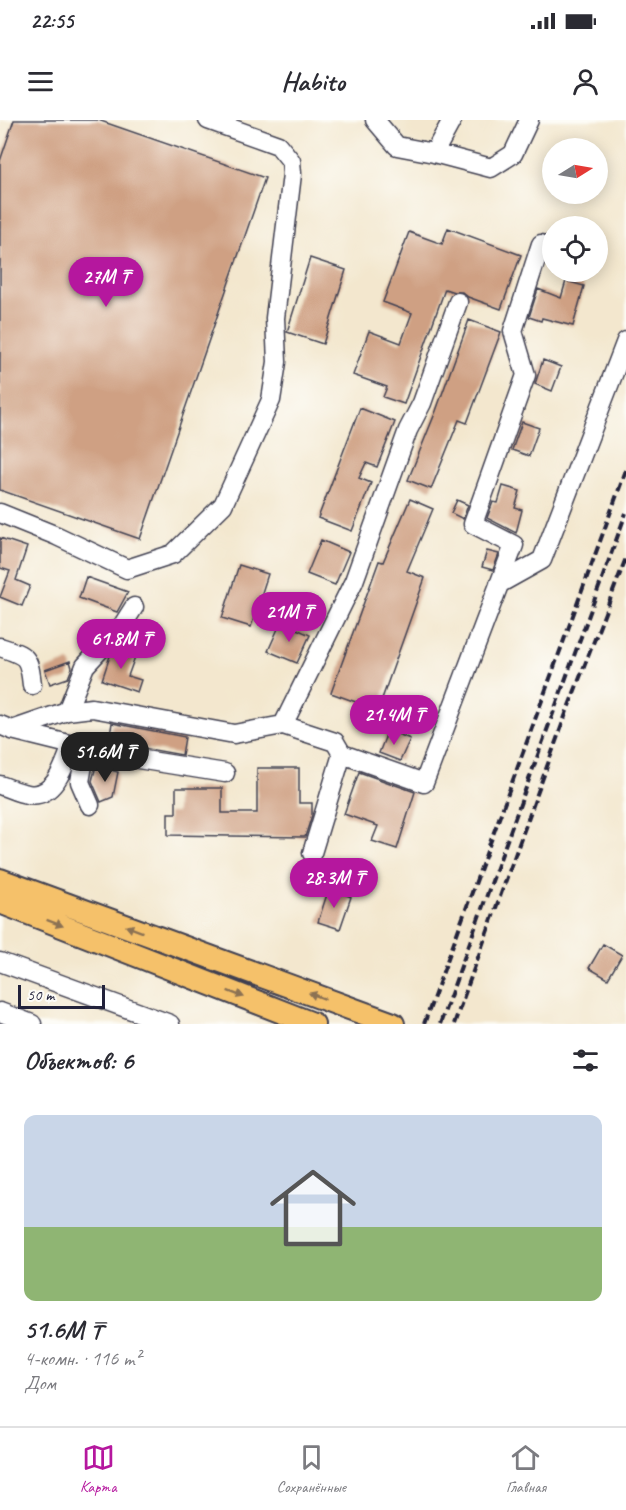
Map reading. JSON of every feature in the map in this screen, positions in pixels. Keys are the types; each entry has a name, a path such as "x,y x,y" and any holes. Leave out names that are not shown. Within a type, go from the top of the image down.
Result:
{"main road":[{"path":"3,888 393,1024"},
{"path":"3,888 313,1024"}],"street":[{"path":"0,513 57,536 127,569 173,554 223,505 271,400 277,362 275,318 292,174 291,161 278,145 208,120"},
{"path":"375,120 397,146 491,168 513,154 529,120"},
{"path":"434,153 452,120"},
{"path":"6,728 67,711 92,708 234,734 284,725 335,742 342,754 424,783 514,544 473,524 526,375 513,331 541,244"},
{"path":"284,725 354,582 408,430 422,403 458,302"},
{"path":"499,584 542,561 626,341"},
{"path":"67,711 85,666 122,626 134,607"},
{"path":"0,647 21,654 29,663 32,685"},
{"path":"6,728 113,755 225,773"},
{"path":"0,785 29,795 38,794 52,786 79,747"},
{"path":"79,747 80,782 90,805"},
{"path":"312,854 342,754"},
{"path":"0,962 170,1024"},
{"path":"0,1012 32,1024"}],"building":[{"path":"14,120 98,120 265,178 140,539 0,490 0,161"},
{"path":"448,228 521,255 501,309 468,297 462,292 445,289 404,404 383,397 387,387 353,375 369,331 401,343 412,313 383,302 409,232 442,244"},
{"path":"310,258 346,270 323,344 287,332"},
{"path":"566,282 584,286 573,326 529,317 538,289 561,298"},
{"path":"469,320 501,332 467,423 459,420 431,489 408,480"},
{"path":"543,360 561,367 552,391 535,384"},
{"path":"360,408 395,422 377,467 366,463 359,478 371,483 352,531 318,518"},
{"path":"522,422 539,428 529,456 512,450"},
{"path":"503,486 520,491 515,508 522,510 516,533 487,518 493,502 498,503"},
{"path":"410,499 433,509 407,571 425,578 378,710 331,693 379,561 383,562"},
{"path":"457,500 468,505 463,519 451,513"},
{"path":"0,538 27,547 16,580 30,586 22,606 0,597 10,571 0,568"},
{"path":"321,540 349,552 335,585 307,574"},
{"path":"487,551 499,554 493,570 482,567"},
{"path":"239,565 268,574 251,627 222,618"},
{"path":"86,577 128,592 117,612 79,598"},
{"path":"281,622 310,635 297,663 268,651"},
{"path":"118,647 136,654 128,676 141,680 137,692 102,680 110,656"},
{"path":"70,661 72,668 68,678 50,684 45,670"},
{"path":"112,723 185,737 182,755 109,742"},
{"path":"388,730 410,739 400,761 379,753"},
{"path":"96,766 118,772 113,797 101,802 92,781"},
{"path":"257,768 299,768 299,803 312,803 312,815 305,837 168,835 168,813 176,813 176,788 222,788 222,813 257,813"},
{"path":"359,772 415,792 397,849 372,841 378,826 344,814"},
{"path":"329,888 351,897 340,929 318,922"},
{"path":"603,944 622,955 608,979 589,968"}],"railway":[{"path":"424,1024 626,470"},
{"path":"440,1024 626,513"},
{"path":"454,1024 567,711 626,558"}]}
